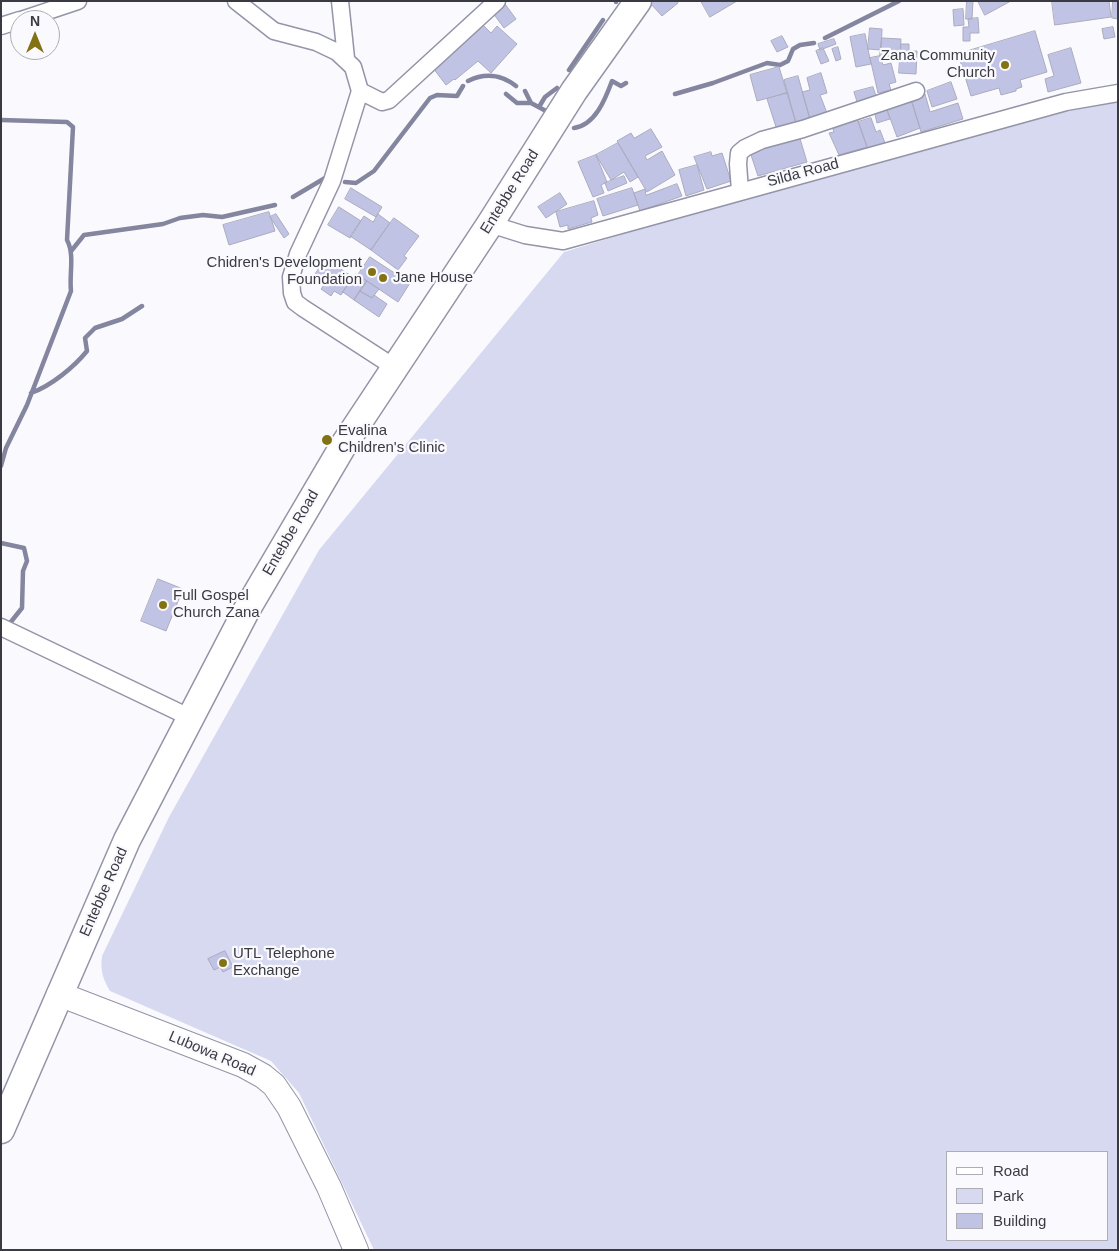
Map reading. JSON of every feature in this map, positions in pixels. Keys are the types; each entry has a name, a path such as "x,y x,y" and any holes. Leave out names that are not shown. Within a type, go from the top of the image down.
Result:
{"main road":[{"name":"Entebbe Road","path":"1,1130 127,840 189,716 246,610 297,522 394,367 490,224 574,91 638,1"}],"street":[{"path":"51,10 78,1"},
{"path":"236,1 274,31 330,47 346,58 353,68 360,91 332,181 298,254 291,277 291,286 295,302 394,367"},
{"path":"340,1 346,58"},
{"path":"360,91 382,102 389,100 497,1"},
{"path":"740,191 739,153 745,148 762,140 803,129 916,91"},
{"name":"Silda Road","path":"490,224 525,235 563,240 1066,102 1118,93"},
{"path":"1,627 189,716"},
{"name":"Lubowa Road","path":"59,994 243,1065 274,1085 289,1107 329,1187 356,1250"}],"green space":[{"path":"1118,99 1118,1250 374,1250 299,1093 271,1061 110,991 102,971 102,956 169,817 319,550 564,252 841,168 979,132"}],"building":[{"path":"652,1 677,1 678,3 662,16 650,3"},
{"path":"701,1 737,1 710,17"},
{"path":"967,1 973,1 972,19 966,19"},
{"path":"978,1 1011,1 985,15"},
{"path":"1052,1 1109,1 1111,17 1055,25"},
{"path":"1113,1 1118,1 1118,19 1112,18"},
{"path":"505,4 516,19 504,28 493,13"},
{"path":"963,9 964,25 954,26 953,10"},
{"path":"978,18 979,33 970,33 970,41 963,41 963,27 969,27 968,19"},
{"path":"481,23 491,33 497,26 517,44 491,73 478,61 446,85 433,68"},
{"path":"1113,27 1115,37 1104,39 1102,29"},
{"path":"870,28 882,29 881,50 868,49"},
{"path":"1035,31 1047,72 1020,80 1022,87 1016,89 1016,91 1001,95 999,88 971,96 958,54"},
{"path":"865,34 871,64 856,67 850,37"},
{"path":"782,36 788,47 777,52 771,41"},
{"path":"882,38 901,39 900,57 880,56"},
{"path":"834,39 836,44 820,50 818,44"},
{"path":"901,44 909,44 909,51 917,51 916,74 899,73"},
{"path":"838,47 841,59 836,61 832,49"},
{"path":"823,48 829,61 821,64 816,51"},
{"path":"1071,48 1081,83 1048,92 1045,79 1054,76 1048,55"},
{"path":"880,56 883,65 891,63 896,82 889,84 891,90 878,93 870,58"},
{"path":"779,67 787,93 757,101 750,75"},
{"path":"821,73 827,93 820,95 827,113 810,119 802,92 810,90 807,78"},
{"path":"798,76 810,119 796,123 784,80"},
{"path":"951,82 957,99 932,107 927,91"},
{"path":"873,87 877,99 858,105 854,92"},
{"path":"787,93 796,123 777,130 767,99"},
{"path":"925,94 930,112 958,103 963,119 921,132 911,99"},
{"path":"911,99 920,128 897,137 886,107"},
{"path":"886,107 890,119 877,123 874,110"},
{"path":"856,115 867,147 839,155 829,133 834,132 831,123"},
{"path":"871,118 876,132 880,130 885,143 868,149 858,122"},
{"path":"651,129 662,147 645,156 647,160 662,151 675,175 647,192 617,141 631,133 634,138"},
{"path":"798,132 807,162 758,176 751,155 753,150"},
{"path":"618,143 638,177 630,182 624,172 611,180 596,155"},
{"path":"711,152 712,156 722,153 731,181 707,189 694,157"},
{"path":"596,155 607,182 601,185 604,193 593,197 578,162"},
{"path":"697,165 704,190 686,196 679,170"},
{"path":"624,176 627,183 608,191 605,183"},
{"path":"677,184 682,196 640,211 634,193 645,189 646,195"},
{"path":"351,188 382,207 376,217 345,199"},
{"path":"632,188 638,205 603,216 597,199"},
{"path":"560,193 567,204 546,218 538,207"},
{"path":"594,201 598,215 591,218 592,222 568,229 568,225 560,227 556,212"},
{"path":"339,207 361,221 350,238 328,225"},
{"path":"269,212 275,231 229,245 223,225"},
{"path":"276,214 289,234 284,238 270,217"},
{"path":"378,214 390,223 371,250 350,236 364,216 373,222"},
{"path":"394,218 419,236 404,256 407,258 398,270 371,250"},
{"name":"Jane House","path":"370,257 410,283 398,302 358,275"},
{"path":"325,259 353,277 341,295 334,291 331,296 321,289 324,285 313,278"},
{"path":"356,274 367,281 354,300 343,292"},
{"path":"367,281 379,289 372,298 360,291"},
{"path":"360,291 372,298 374,295 387,304 379,317 354,300"},
{"path":"158,579 183,589 166,631 141,621"},
{"path":"225,951 233,967 223,972 220,967 214,970 208,959"}],"waterway":[{"path":"825,38 899,1"},
{"path":"569,70 603,20"},
{"path":"675,94 713,83 767,63 780,65 788,61 793,49 800,45 814,43"},
{"path":"468,81 474,78 492,76 504,79 516,86"},
{"path":"574,128 588,122 593,117 606,96 612,81 621,86 626,83"},
{"path":"345,182 356,183 374,171 430,98 437,95 457,96 463,86"},
{"path":"539,107 545,97 557,88"},
{"path":"525,91 531,103"},
{"path":"506,94 517,103 531,103 546,111"},
{"path":"1,120 67,122 73,127 67,240 71,252 71,291 27,405 6,448 1,466"},
{"path":"293,197 325,178"},
{"path":"72,250 84,235 163,224 180,218 203,215 222,217 275,205"},
{"path":"31,393 54,381 76,363 87,351 85,338 95,328 122,319 142,306"},
{"path":"1,543 24,548 27,561 23,571 22,608 10,623"}],"place":[{"name":"Zana Community Church","path":"1005,65"},
{"name":"Chidren's Development Foundation","path":"372,272"},
{"name":"Jane House","path":"383,278"},
{"name":"Evalina Children's Clinic","path":"327,440"},
{"name":"Full Gospel Church Zana","path":"163,605"},
{"name":"UTL Telephone Exchange","path":"223,963"}]}
